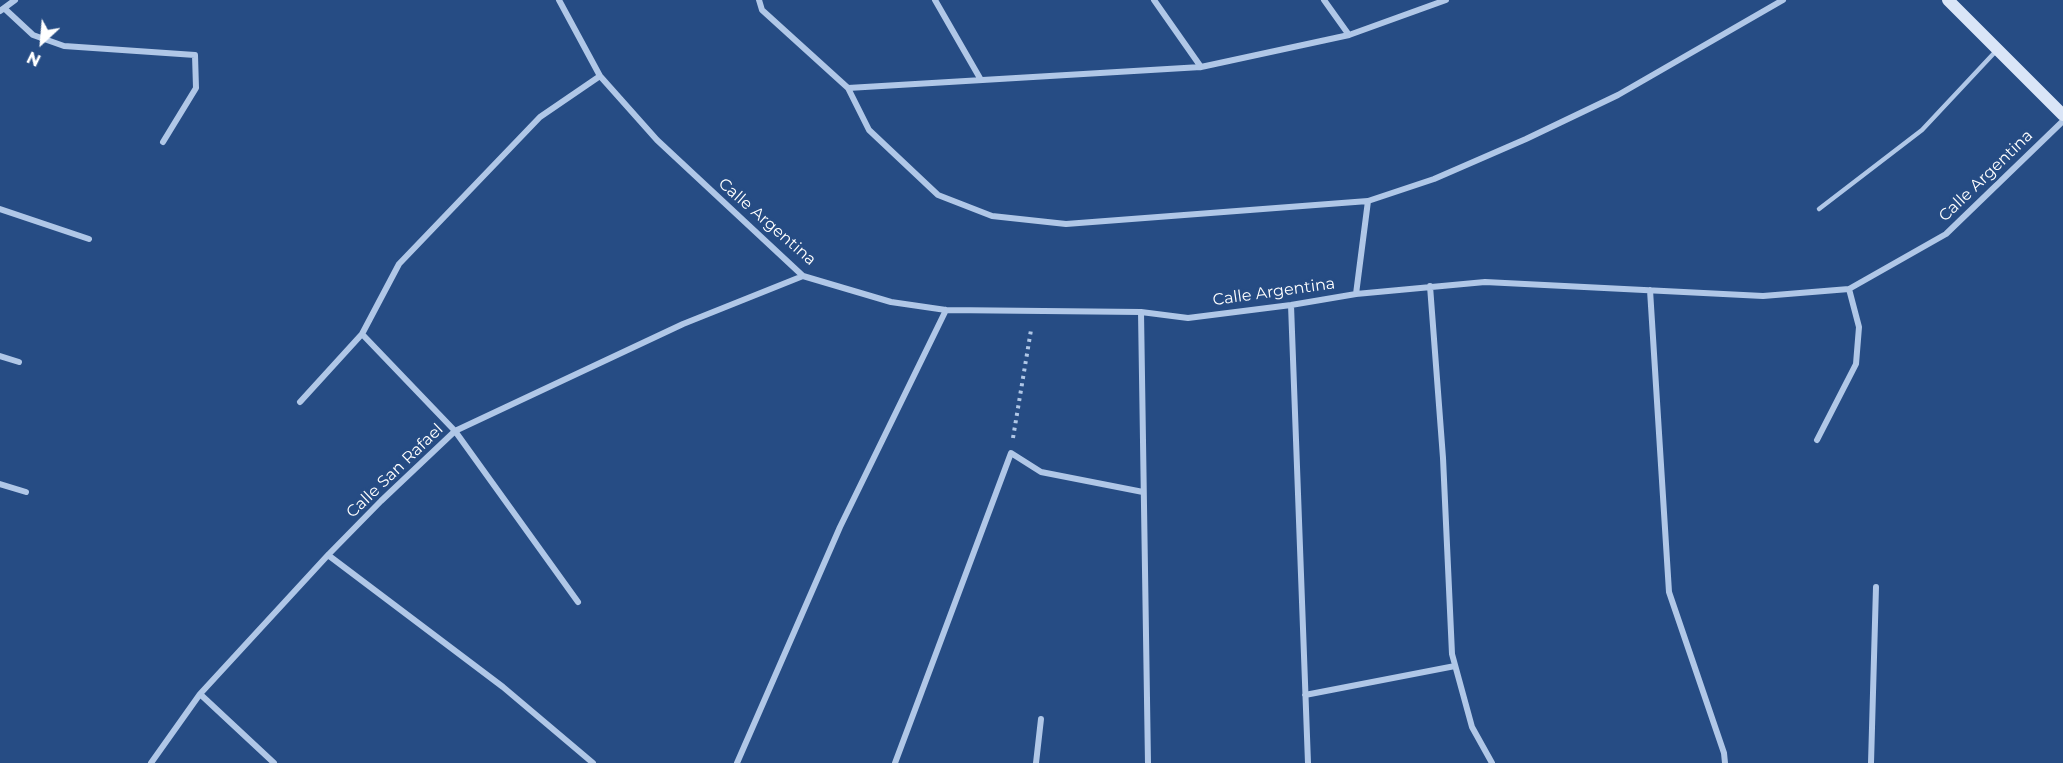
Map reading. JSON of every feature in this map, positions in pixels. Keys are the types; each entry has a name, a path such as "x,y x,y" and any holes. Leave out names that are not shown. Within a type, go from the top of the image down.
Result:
{"main road":[{"path":"1948,0 2063,114"}],"street":[{"path":"15,0 2,10 33,35 64,46 195,55 196,88 163,142"},
{"name":"Calle Argentina","path":"559,0 600,76 657,140 803,276 891,303 946,310 1141,312 1188,318 1356,294 1485,282 1763,296 1849,289 1946,234 2063,121"},
{"path":"759,0 762,10 848,88 869,130 938,195 992,216 1066,224 1368,201 1434,179 1618,96 1783,0"},
{"path":"935,0 981,80"},
{"path":"1154,0 1202,67"},
{"path":"1324,0 1349,35"},
{"path":"848,88 1202,67 1349,35 1446,0"},
{"path":"300,402 362,334 399,264 540,117 600,76"},
{"path":"1356,294 1368,201"},
{"path":"0,209 89,239"},
{"name":"Calle San Rafael","path":"151,763 200,694 328,555 455,431 683,324 803,276"},
{"path":"1430,286 1443,458 1452,654 1472,727 1492,763"},
{"path":"1817,440 1856,364 1859,327 1849,289"},
{"path":"1650,290 1669,592 1724,753 1725,763"},
{"path":"1291,305 1308,763"},
{"path":"737,763 840,527 946,310"},
{"path":"1141,312 1148,763"},
{"path":"362,334 455,431 578,602"},
{"path":"0,356 19,362"},
{"path":"895,763 1011,453 1041,472 1143,492"},
{"path":"0,484 26,492"},
{"path":"328,555 503,687 593,763"},
{"path":"1871,763 1876,588"},
{"path":"1305,694 1455,666"},
{"path":"200,694 274,763"},
{"path":"1036,763 1041,719"}],"lane":[{"path":"1819,209 1922,130 1998,49"}],"path":[{"path":"1011,453 1034,310"}]}
